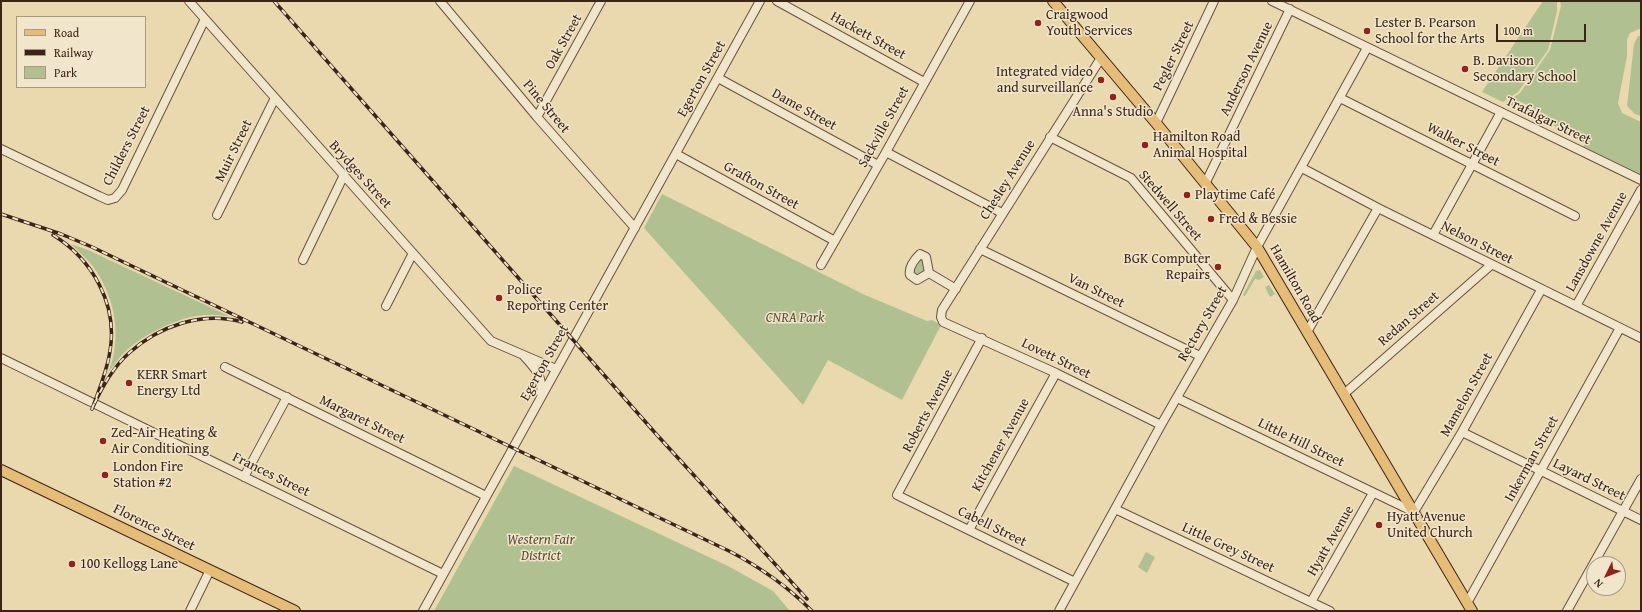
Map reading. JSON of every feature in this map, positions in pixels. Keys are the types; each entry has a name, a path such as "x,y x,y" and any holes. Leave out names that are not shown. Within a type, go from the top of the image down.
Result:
{"main road":[{"name":"Hamilton Road","path":"1056,3 1257,247 1469,607"},
{"name":"Florence Street","path":"1,470 295,611"}],"street":[{"name":"Brydges Street","path":"188,1 491,341 522,353 556,369"},
{"name":"Pine Street","path":"440,1 537,117 635,228"},
{"name":"Oak Street","path":"537,117 601,1"},
{"name":"Egerton Street","path":"423,611 760,1"},
{"name":"Hackett Street","path":"777,1 924,82"},
{"name":"Sackville Street","path":"821,265 970,1"},
{"name":"Pegler Street","path":"1156,123 1214,1"},
{"name":"Trafalgar Street","path":"1272,1 1641,180"},
{"name":"Anderson Avenue","path":"1206,184 1290,9"},
{"name":"Childers Street","path":"1,149 108,200 115,198 122,190 205,19"},
{"name":"Rectory Street","path":"1059,611 1161,425 1233,300 1257,247 1367,48"},
{"name":"Chesley Avenue","path":"941,317 942,310 1101,58"},
{"name":"Dame Street","path":"718,78 878,165"},
{"name":"Muir Street","path":"217,215 275,98"},
{"name":"Walker Street","path":"1340,98 1575,216"},
{"path":"1433,235 1501,112"},
{"name":"Stedwell Street","path":"1050,137 1131,178 1233,300"},
{"path":"886,152 1002,213"},
{"name":"Grafton Street","path":"676,154 835,242"},
{"name":"Nelson Street","path":"1302,168 1491,265 1641,338"},
{"path":"303,260 344,175"},
{"name":"Lansdowne Avenue","path":"1576,306 1641,190"},
{"path":"1307,332 1378,208"},
{"name":"Van Street","path":"980,249 1200,356"},
{"path":"386,306 413,253"},
{"name":"Redan Street","path":"1344,394 1491,265"},
{"path":"929,273 956,289"},
{"name":"Mamelon Street","path":"1414,512 1462,432 1541,290"},
{"name":"Lovett Street","path":"941,317 943,322 982,338 1161,425"},
{"name":"Inkerman Street","path":"1469,607 1540,471 1620,328"},
{"name":"Roberts Avenue","path":"897,495 982,338"},
{"path":"522,353 538,373 542,381 541,396"},
{"name":"Frances Street","path":"1,358 443,574"},
{"name":"Margaret Street","path":"225,367 486,496"},
{"name":"Kitchener Avenue","path":"969,530 1056,373"},
{"path":"244,477 287,397"},
{"name":"Little Hill Street","path":"1177,398 1414,512"},
{"name":"Layard Street","path":"1462,432 1641,520"},
{"path":"1567,611 1641,480"},
{"name":"Hyatt Avenue","path":"1311,602 1374,493"},
{"name":"Cabell Street","path":"897,495 1075,582"},
{"name":"Little Grey Street","path":"1115,509 1330,611"},
{"path":"190,611 210,570"}],"green space":[{"path":"1543,1 1557,1 1557,11 1548,50 1518,92 1503,102 1482,92"},
{"path":"1560,1 1641,1 1641,28 1630,33 1627,40 1627,56 1618,103 1622,113 1641,122 1641,176 1583,147 1586,142 1544,121 1548,116 1519,101 1513,107 1505,103 1520,93 1550,50 1561,6"},
{"path":"1638,36 1641,36 1641,116 1635,114 1627,106 1634,44"},
{"name":"CNRA Park","path":"662,194 865,295 927,321 932,320 941,325 902,400 828,360 803,405 644,228"},
{"path":"71,244 88,250 229,316 196,316 182,319 163,327 144,337 128,349 108,373 113,359 116,331 111,302 106,289 91,264"},
{"path":"921,259 924,260 925,271 916,276 913,272"},
{"path":"1260,270 1264,277 1259,280 1255,279 1245,296 1243,295 1256,271"},
{"path":"1269,285 1275,294 1270,297 1265,287"},
{"name":"Western Fair District","path":"514,466 728,566 773,591 790,611 434,611"},
{"path":"1146,552 1155,557 1147,573 1138,567"}],"railway":[{"path":"274,1 657,435 807,599"},
{"path":"1,214 61,234 92,247 729,551 773,578 793,593 812,611"},
{"path":"53,235 67,245 90,270 99,284 106,300 110,316 111,334 109,358 92,409 103,386 117,365 141,343 154,335 167,328 197,320 212,318 242,322"}],"place":[{"name":"Craigwood Youth Services","path":"1038,23"},
{"name":"Lester B. Pearson School for the Arts","path":"1367,31"},
{"name":"B. Davison Secondary School","path":"1465,69"},
{"name":"Integrated video and surveillance","path":"1101,80"},
{"name":"Anna's Studio","path":"1113,97"},
{"name":"Hamilton Road Animal Hospital","path":"1145,145"},
{"name":"Playtime Café","path":"1187,195"},
{"name":"Fred & Bessie","path":"1211,219"},
{"name":"BGK Computer Repairs","path":"1218,267"},
{"name":"Police Reporting Center","path":"499,298"},
{"name":"KERR Smart Energy Ltd","path":"129,383"},
{"name":"Zed-Air Heating & Air Conditioning","path":"103,441"},
{"name":"London Fire Station #2","path":"105,475"},
{"name":"Hyatt Avenue United Church","path":"1379,525"},
{"name":"100 Kellogg Lane","path":"72,564"}]}
